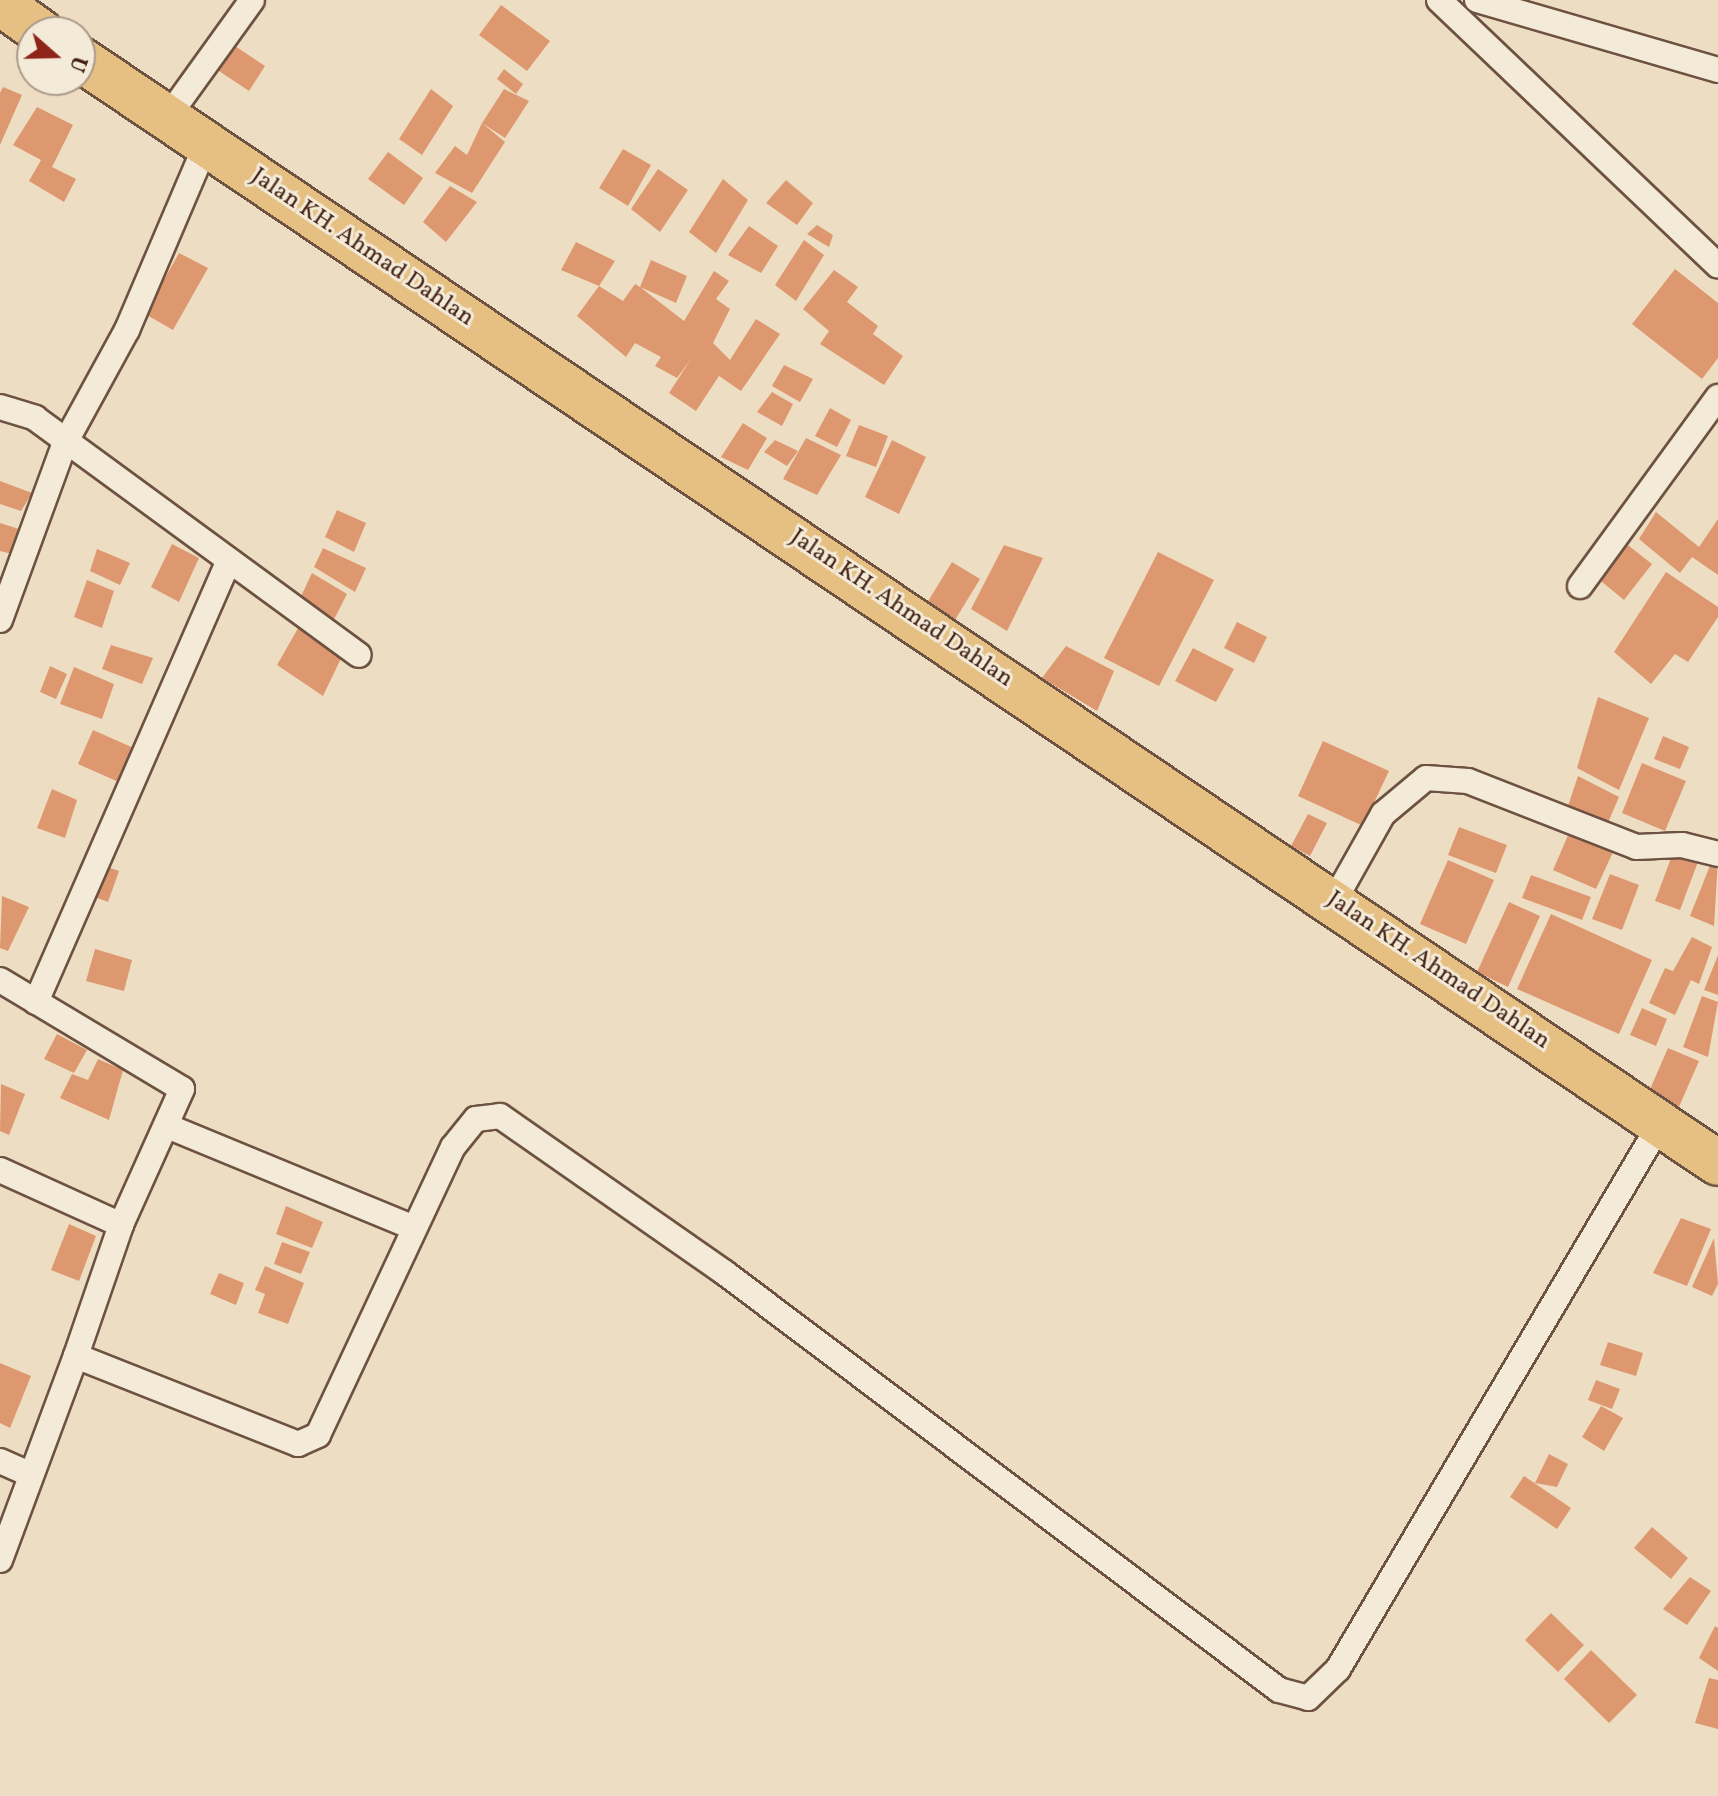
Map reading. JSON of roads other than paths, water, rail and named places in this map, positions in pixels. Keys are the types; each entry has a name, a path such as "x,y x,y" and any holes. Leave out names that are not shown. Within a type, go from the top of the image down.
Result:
{"highway":[{"path":"0,3 18,16"},
{"name":"Jalan KH. Ahmad Dahlan","path":"96,70 1334,901 1718,1163"}],"street":[{"path":"167,118 252,0"},
{"path":"1439,0 1718,266"},
{"path":"1477,0 1718,70"},
{"path":"0,620 64,445 127,330 206,145"},
{"path":"1580,586 1718,397"},
{"path":"0,407 35,418 64,445 359,655"},
{"path":"36,1002 228,562"},
{"path":"1334,901 1383,814 1426,778 1468,781 1636,847 1682,845 1718,854"},
{"path":"0,980 180,1086 167,1126 121,1225 0,1560"},
{"path":"76,1356 306,1443 323,1427 414,1228 465,1129 489,1115 515,1123 958,1445 1279,1690 1308,1698 1338,1669 1660,1124"},
{"path":"167,1126 414,1228"},
{"path":"0,1170 121,1225"},
{"path":"0,1461 31,1475"}]}
